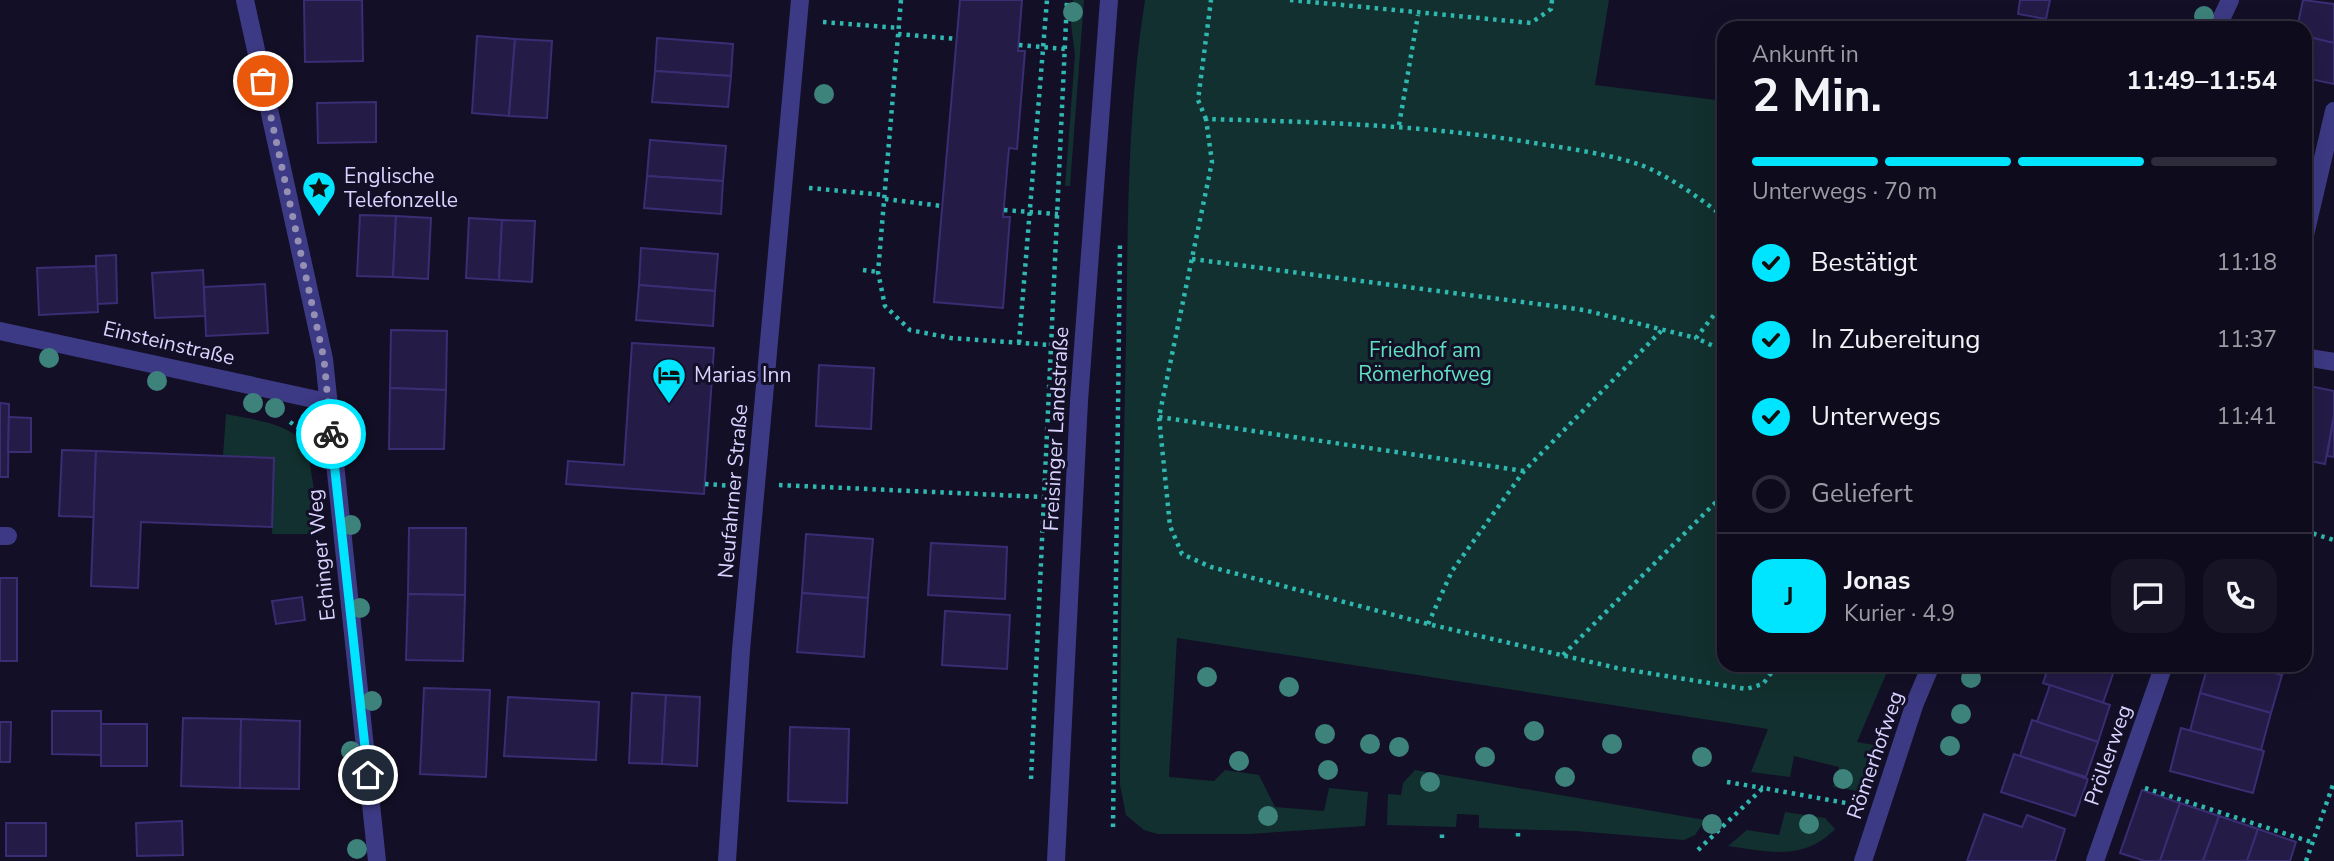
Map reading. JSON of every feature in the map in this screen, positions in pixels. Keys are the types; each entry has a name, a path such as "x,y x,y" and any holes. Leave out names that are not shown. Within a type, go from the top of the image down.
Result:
{"street":[{"name":"Echinger Weg","path":"245,0 324,359 377,861"},
{"name":"Neufahrner Straße","path":"727,861 741,650 800,0"},
{"name":"Freisinger Landstraße","path":"1056,861 1079,401 1109,0"},
{"path":"2220,21 2230,0"},
{"path":"2312,216 2327,175 2334,111"},
{"name":"Einsteinstraße","path":"0,331 327,402"},
{"path":"2312,358 2334,362"},
{"name":"Römerhofweg","path":"1863,861 1929,672"},
{"name":"Pröllerweg","path":"2095,861 2162,672"}],"path":[{"path":"901,0 878,272 885,306 910,330 951,338 1051,345"},
{"path":"1019,343 1047,0"},
{"path":"1031,784 1067,0"},
{"path":"1211,0 1198,100 1206,119 1212,162 1159,417 1170,526 1182,554 1211,567 1428,624 1617,668 1746,689 1763,684 1772,672"},
{"path":"1290,0 1418,15 1531,23 1551,9 1552,0"},
{"path":"1399,125 1418,15"},
{"path":"812,21 957,39"},
{"path":"1019,45 1065,49"},
{"path":"1206,119 1399,125 1482,134 1640,165 1717,212"},
{"path":"799,187 942,206"},
{"path":"1004,210 1058,214"},
{"path":"1113,827 1120,238"},
{"path":"1192,259 1584,310 1696,338 1717,348"},
{"path":"863,271 878,272"},
{"path":"1696,338 1717,311"},
{"path":"1428,624 1452,571 1524,471 1662,329"},
{"path":"1159,417 1524,471"},
{"path":"287,419 312,438"},
{"path":"705,484 737,486"},
{"path":"772,484 1044,497"},
{"path":"1563,656 1717,501"},
{"path":"2312,533 2334,540"},
{"path":"2124,781 2311,842"},
{"path":"1727,782 1858,805"},
{"path":"2306,861 2334,782"},
{"path":"1699,850 1763,788"},
{"path":"1442,832 1442,838"}],"green space":[{"path":"1073,0 1084,0 1070,186 1065,186 1075,55 1071,24"},
{"name":"Friedhof am Römerhofweg","path":"1145,0 1609,0 1595,85 1717,100 1717,672 1887,672 1857,742 1874,745 1858,791 1833,787 1839,767 1794,756 1790,777 1751,772 1768,729 1177,638 1169,777 1214,781 1225,770 1259,775 1275,807 1324,811 1329,788 1368,792 1365,826 1249,834 1158,834 1144,830 1126,815 1120,785 1122,562 1128,212 1139,42"},
{"path":"226,414 280,427 299,437 307,445 321,534 272,534 274,458 223,456"},
{"path":"1415,770 1705,820 1695,835 1684,840 1576,831 1479,828 1479,815 1457,814 1456,827 1387,825 1388,794 1401,795 1403,783"},
{"path":"1785,812 1825,818 1835,829 1811,846 1799,850 1772,852 1728,846 1747,830 1779,835"}],"building":[{"path":"304,0 362,0 363,61 305,62"},
{"path":"960,0 1022,0 1018,51 1025,51 1017,149 1009,148 1003,217 1010,217 1003,308 934,302"},
{"path":"2020,0 2050,0 2046,19 2018,14"},
{"path":"2303,0 2334,4 2334,43 2312,38 2312,21 2298,21"},
{"path":"477,36 515,39 509,116 472,113"},
{"path":"657,38 733,44 731,76 655,71"},
{"path":"2312,38 2334,43 2334,84 2312,79"},
{"path":"515,39 552,41 547,118 509,116"},
{"path":"655,71 731,76 728,107 652,102"},
{"path":"376,102 376,142 318,143 317,103"},
{"path":"650,140 726,146 723,181 647,176"},
{"path":"647,176 723,181 721,214 644,208"},
{"path":"360,215 396,216 393,277 357,276"},
{"path":"396,216 431,218 428,279 393,277"},
{"path":"469,218 502,220 499,280 466,278"},
{"path":"502,220 535,221 532,282 499,280"},
{"path":"641,248 718,254 715,291 639,285"},
{"path":"116,255 117,303 97,304 96,256"},
{"path":"96,266 98,312 39,315 37,268"},
{"path":"203,270 205,316 155,318 152,273"},
{"path":"265,284 268,333 206,336 204,287"},
{"path":"639,285 715,291 713,326 636,320"},
{"path":"391,330 447,331 446,390 390,388"},
{"name":"Marias Inn","path":"632,343 714,348 704,494 566,484 568,461 624,465"},
{"path":"819,365 874,368 871,429 816,426"},
{"path":"2312,386 2334,391 2334,416 2325,464 2312,461"},
{"path":"390,388 446,390 444,449 389,449"},
{"path":"0,403 9,404 8,477 0,477"},
{"path":"2334,416 2334,457 2327,456"},
{"path":"9,417 31,418 31,452 8,452"},
{"path":"62,450 96,451 94,517 59,516"},
{"path":"96,451 274,458 272,527 141,522 138,588 91,586"},
{"path":"409,528 466,528 465,595 408,594"},
{"path":"806,534 873,539 868,598 802,593"},
{"path":"931,543 1007,547 1005,599 928,595"},
{"path":"0,578 17,578 17,661 0,661"},
{"path":"802,593 868,598 864,657 797,652"},
{"path":"408,594 465,595 463,661 406,660"},
{"path":"302,597 305,620 276,624 272,601"},
{"path":"945,611 1010,615 1007,669 942,665"},
{"path":"2047,672 2114,672 2103,703 2043,683"},
{"path":"2206,672 2271,672 2282,675 2271,713 2200,693"},
{"path":"2050,685 2110,705 2098,742 2037,722"},
{"path":"424,688 490,690 486,777 420,774"},
{"path":"632,693 666,695 662,764 629,763"},
{"path":"2200,693 2271,713 2261,750 2190,731"},
{"path":"666,695 700,697 697,766 662,764"},
{"path":"508,697 599,702 596,760 504,756"},
{"path":"52,711 101,711 101,755 52,754"},
{"path":"183,718 241,719 240,788 181,786"},
{"path":"241,719 300,721 299,789 240,788"},
{"path":"2032,720 2098,742 2086,777 2020,756"},
{"path":"0,722 11,722 10,762 0,762"},
{"path":"101,724 147,724 147,766 101,766"},
{"path":"790,727 849,729 847,803 788,801"},
{"path":"2181,728 2264,751 2253,793 2170,771"},
{"path":"2014,754 2088,779 2075,816 2001,792"},
{"path":"2142,790 2180,803 2160,861 2145,861 2120,853"},
{"path":"2180,803 2219,816 2203,861 2160,861"},
{"path":"1984,814 2022,827 2027,815 2065,829 2055,861 1967,861"},
{"path":"2219,816 2258,829 2247,861 2203,861"},
{"path":"182,821 183,855 137,856 136,823"},
{"path":"6,823 46,823 46,856 6,856"},
{"path":"2258,829 2296,842 2290,861 2247,861"}],"way so far":[{"path":"263,81 324,359 331,434"}],"place":[{"name":"Englische Telefonzelle","path":"319,218"},
{"name":"Marias Inn","path":"669,405"}],"route":[{"path":"331,434 368,775"}]}
